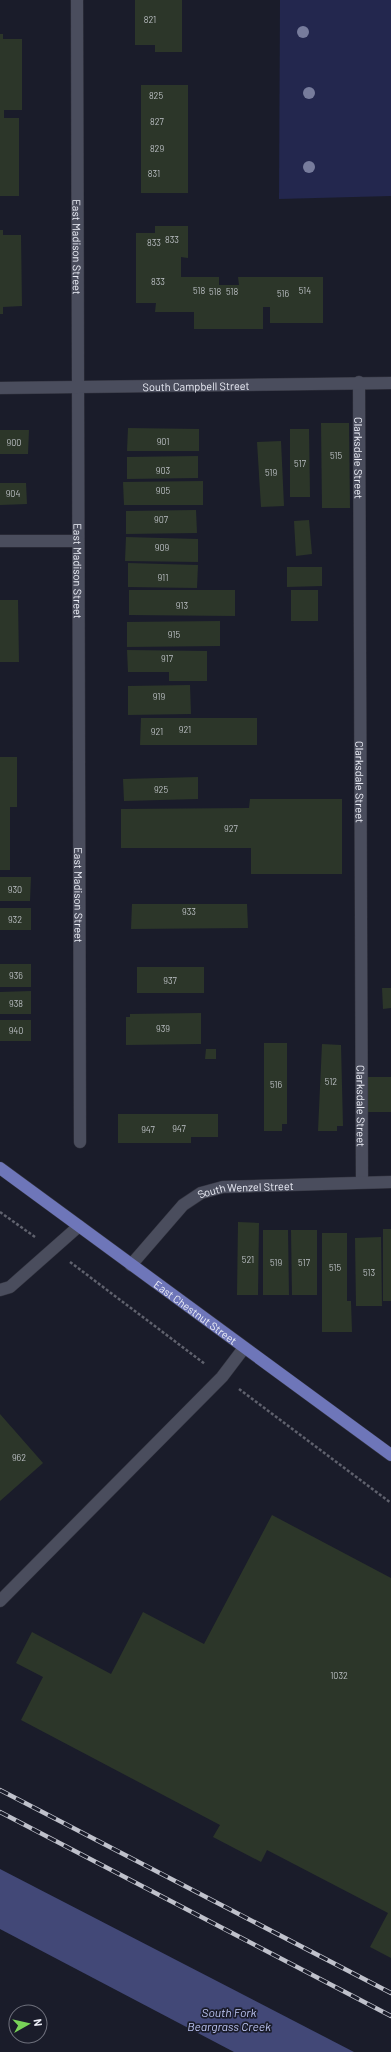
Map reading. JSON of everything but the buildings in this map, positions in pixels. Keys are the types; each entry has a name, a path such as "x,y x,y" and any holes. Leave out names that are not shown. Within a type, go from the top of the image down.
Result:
{"main road":[{"name":"East Chestnut Street","path":"0,1168 391,1455"}],"street":[{"name":"East Madison Street","path":"77,0 80,1142"},
{"name":"South Campbell Street","path":"0,388 360,382 391,383"},
{"name":"Clarksdale Street","path":"360,382 362,1182"},
{"path":"0,541 78,541"},
{"name":"South Wenzel Street","path":"131,1265 183,1205 201,1193 222,1187 391,1182"},
{"path":"0,1290 10,1287 52,1248 79,1226"},
{"path":"0,1601 222,1377 244,1348"}],"path":[{"path":"0,1212 52,1248 391,1503"}],"shaded area":[{"path":"280,0 391,0 391,196 279,199"}],"water":[{"name":"South Fork Beargrass Creek","path":"0,1869 354,2052 234,2052 0,1929"}],"railway":[{"path":"0,1790 391,1993"},
{"path":"0,1812 391,2016"}]}
